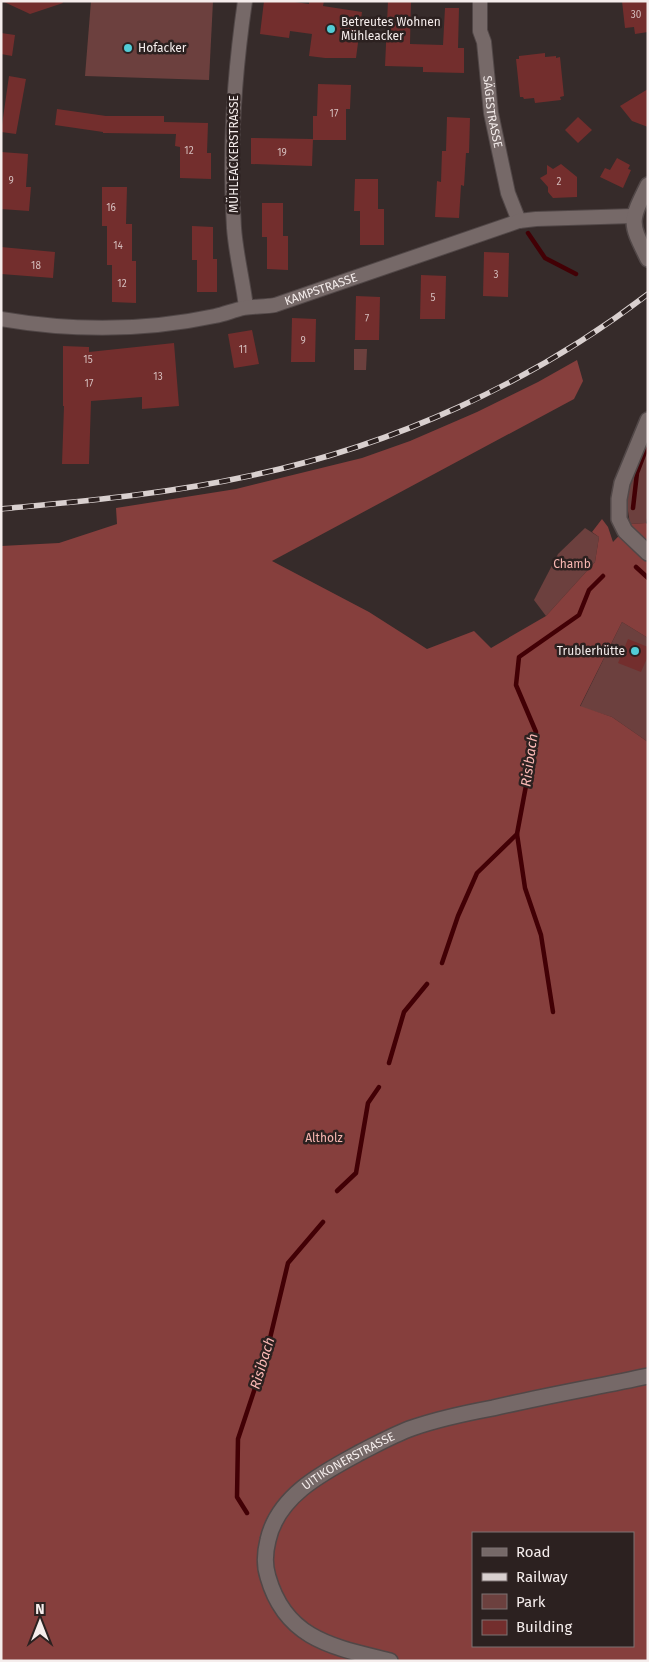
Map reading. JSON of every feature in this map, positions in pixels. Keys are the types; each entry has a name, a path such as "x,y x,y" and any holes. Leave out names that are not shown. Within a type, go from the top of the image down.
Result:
{"street":[{"name":"MÜHLEACKERSTRASSE","path":"245,1 236,73 233,183 234,230 246,307"},
{"name":"SÄGESTRASSE","path":"480,1 480,31 484,42 491,113 508,193 519,221"},
{"path":"648,185 633,216 636,234 648,259"},
{"name":"KAMPSTRASSE","path":"1,319 62,326 100,327 137,326 214,316 246,307 260,308 275,305 519,221 633,216"},
{"path":"648,420 622,483 619,499 619,519 625,531 648,552"},
{"name":"UITIKONERSTRASSE","path":"390,1661 346,1650 321,1641 300,1628 281,1609 274,1598 267,1574 266,1549 271,1529 284,1506 308,1484 343,1462 412,1428 464,1414 648,1376"}],"green space":[{"path":"91,1 213,1 209,80 85,76"},
{"path":"354,349 367,349 366,370 354,370"},
{"name":"Altholz","path":"577,360 583,381 574,399 272,561 369,612 427,649 474,631 491,648 546,616 595,562 599,537 592,532 602,519 608,527 613,542 630,524 646,523 648,525 648,638 622,622 580,706 612,717 648,742 648,1661 1,1661 1,546 59,543 117,524 116,508 236,489 362,458 410,441 477,412 538,382"},
{"path":"648,438 648,514 646,523 630,524 626,498 634,465"},
{"name":"Chamb","path":"585,528 599,537 595,562 546,616 534,600 558,554"},
{"path":"622,622 648,638 648,742 612,717 580,707"}],"building":[{"path":"2,1 62,1 63,3 30,14"},
{"name":"Betreutes Wohnen Mühleacker","path":"264,1 288,1 309,4 309,1 324,1 323,6 362,12 356,58 309,56 312,34 290,31 289,38 260,34"},
{"path":"388,1 411,1 410,44 443,45 445,8 459,8 458,48 464,48 464,73 423,72 423,67 385,66"},
{"path":"622,1 648,1 648,32 635,34 634,27 625,28"},
{"path":"1,33 15,35 12,56 1,54"},
{"path":"545,53 545,57 560,57 564,96 560,97 561,100 535,103 534,98 524,99 520,97 516,59 519,59 519,56"},
{"path":"9,76 26,79 16,134 1,132"},
{"path":"318,84 351,85 350,109 346,109 346,140 313,140 313,116 317,116"},
{"path":"648,89 648,127 632,121 620,106"},
{"path":"57,109 106,116 164,116 164,122 208,123 207,153 211,153 211,179 180,178 180,147 175,146 176,134 103,133 55,125"},
{"path":"447,117 470,118 469,153 466,153 464,186 461,185 459,218 435,217 437,181 441,182 442,151 446,151"},
{"path":"578,117 592,130 578,143 565,130"},
{"path":"251,138 313,139 312,166 251,164"},
{"path":"1,152 28,154 26,187 31,187 29,211 1,209"},
{"path":"617,158 630,165 628,169 631,170 623,188 600,177 605,168 610,170"},
{"path":"561,164 577,177 577,197 553,198 548,192 548,187 540,178 547,174 547,165 553,169"},
{"path":"355,179 378,179 378,209 384,209 384,245 360,245 360,211 354,211"},
{"path":"102,187 127,187 126,224 132,224 132,261 136,261 136,303 112,302 112,265 107,265 107,226 102,226"},
{"path":"262,203 283,203 283,236 288,236 288,270 267,269 267,237 262,237"},
{"path":"192,226 213,227 213,259 217,259 217,292 197,292 197,260 192,260"},
{"path":"1,247 55,252 53,278 1,274"},
{"path":"484,252 509,253 508,297 483,296"},
{"path":"421,275 446,276 445,319 420,319"},
{"path":"356,296 380,297 379,340 355,340"},
{"path":"292,318 316,319 315,362 291,362"},
{"path":"252,330 259,364 234,368 228,334"},
{"path":"174,343 179,406 142,409 142,397 91,401 89,464 62,464 64,406 63,346 89,347 89,352"},
{"name":"Trublerhütte","path":"628,639 648,647 648,656 641,672 618,663"}],"waterway":[{"path":"528,233 545,258 576,274"},
{"path":"633,508 637,473 648,444"},
{"path":"636,567 648,578"},
{"name":"Risibach","path":"442,963 458,916 477,873 517,834 536,732 516,685 519,657 579,615 589,590 603,576"},
{"path":"517,834 525,888 541,935 553,1012"},
{"name":"Risibach","path":"389,1063 404,1012 427,984"},
{"name":"Risibach","path":"337,1191 356,1173 368,1103 379,1087"},
{"name":"Risibach","path":"247,1513 237,1497 238,1439 266,1355 288,1263 323,1222"}],"railway":[{"path":"1,509 187,488 249,476 355,447 408,429 508,383 557,356 648,294"}],"place":[{"name":"Betreutes Wohnen Mühleacker","path":"331,29"},
{"name":"Hofacker","path":"128,48"},
{"name":"Trublerhütte","path":"635,651"}]}
